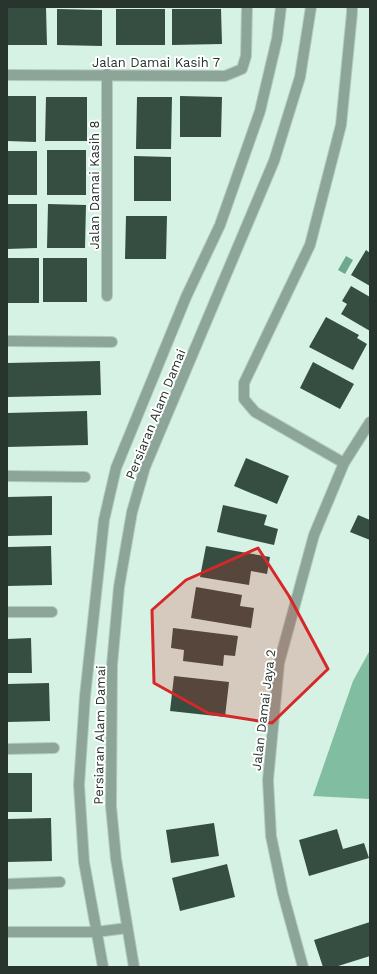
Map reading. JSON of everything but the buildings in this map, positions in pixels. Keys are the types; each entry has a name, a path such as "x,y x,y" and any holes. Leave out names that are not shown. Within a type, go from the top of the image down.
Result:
{"street":[{"name":"Jalan Damai Kasih 7","path":"7,75 107,74 225,76 242,69 246,56 247,7"},
{"name":"Persiaran Alam Damai","path":"103,967 84,862 79,785 85,696 104,520 116,468 186,297 220,224 260,111 277,39 281,7"},
{"name":"Persiaran Alam Damai","path":"134,967 116,859 111,806 112,665 119,588 132,512 145,467 274,161 300,77 311,7"},
{"path":"344,463 255,412 244,399 244,383 310,245 341,125 352,7"},
{"name":"Jalan Damai Kasih 8","path":"107,74 107,296"},
{"path":"7,341 112,342"},
{"name":"Jalan Damai Jaya 2","path":"303,967 283,894 271,836 268,780 279,662 314,535 344,463 370,422"},
{"path":"7,476 85,477"},
{"path":"7,612 52,612"},
{"path":"7,749 54,748"},
{"path":"7,884 60,882"},
{"path":"7,932 96,932 127,928"}],"highlighted area":[{"path":"258,548 289,596 328,669 272,723 208,713 154,683 152,610 186,580"}],"shaded area":[{"path":"346,256 353,260 345,274 338,270"},
{"path":"370,650 370,799 313,796 353,681"}]}
